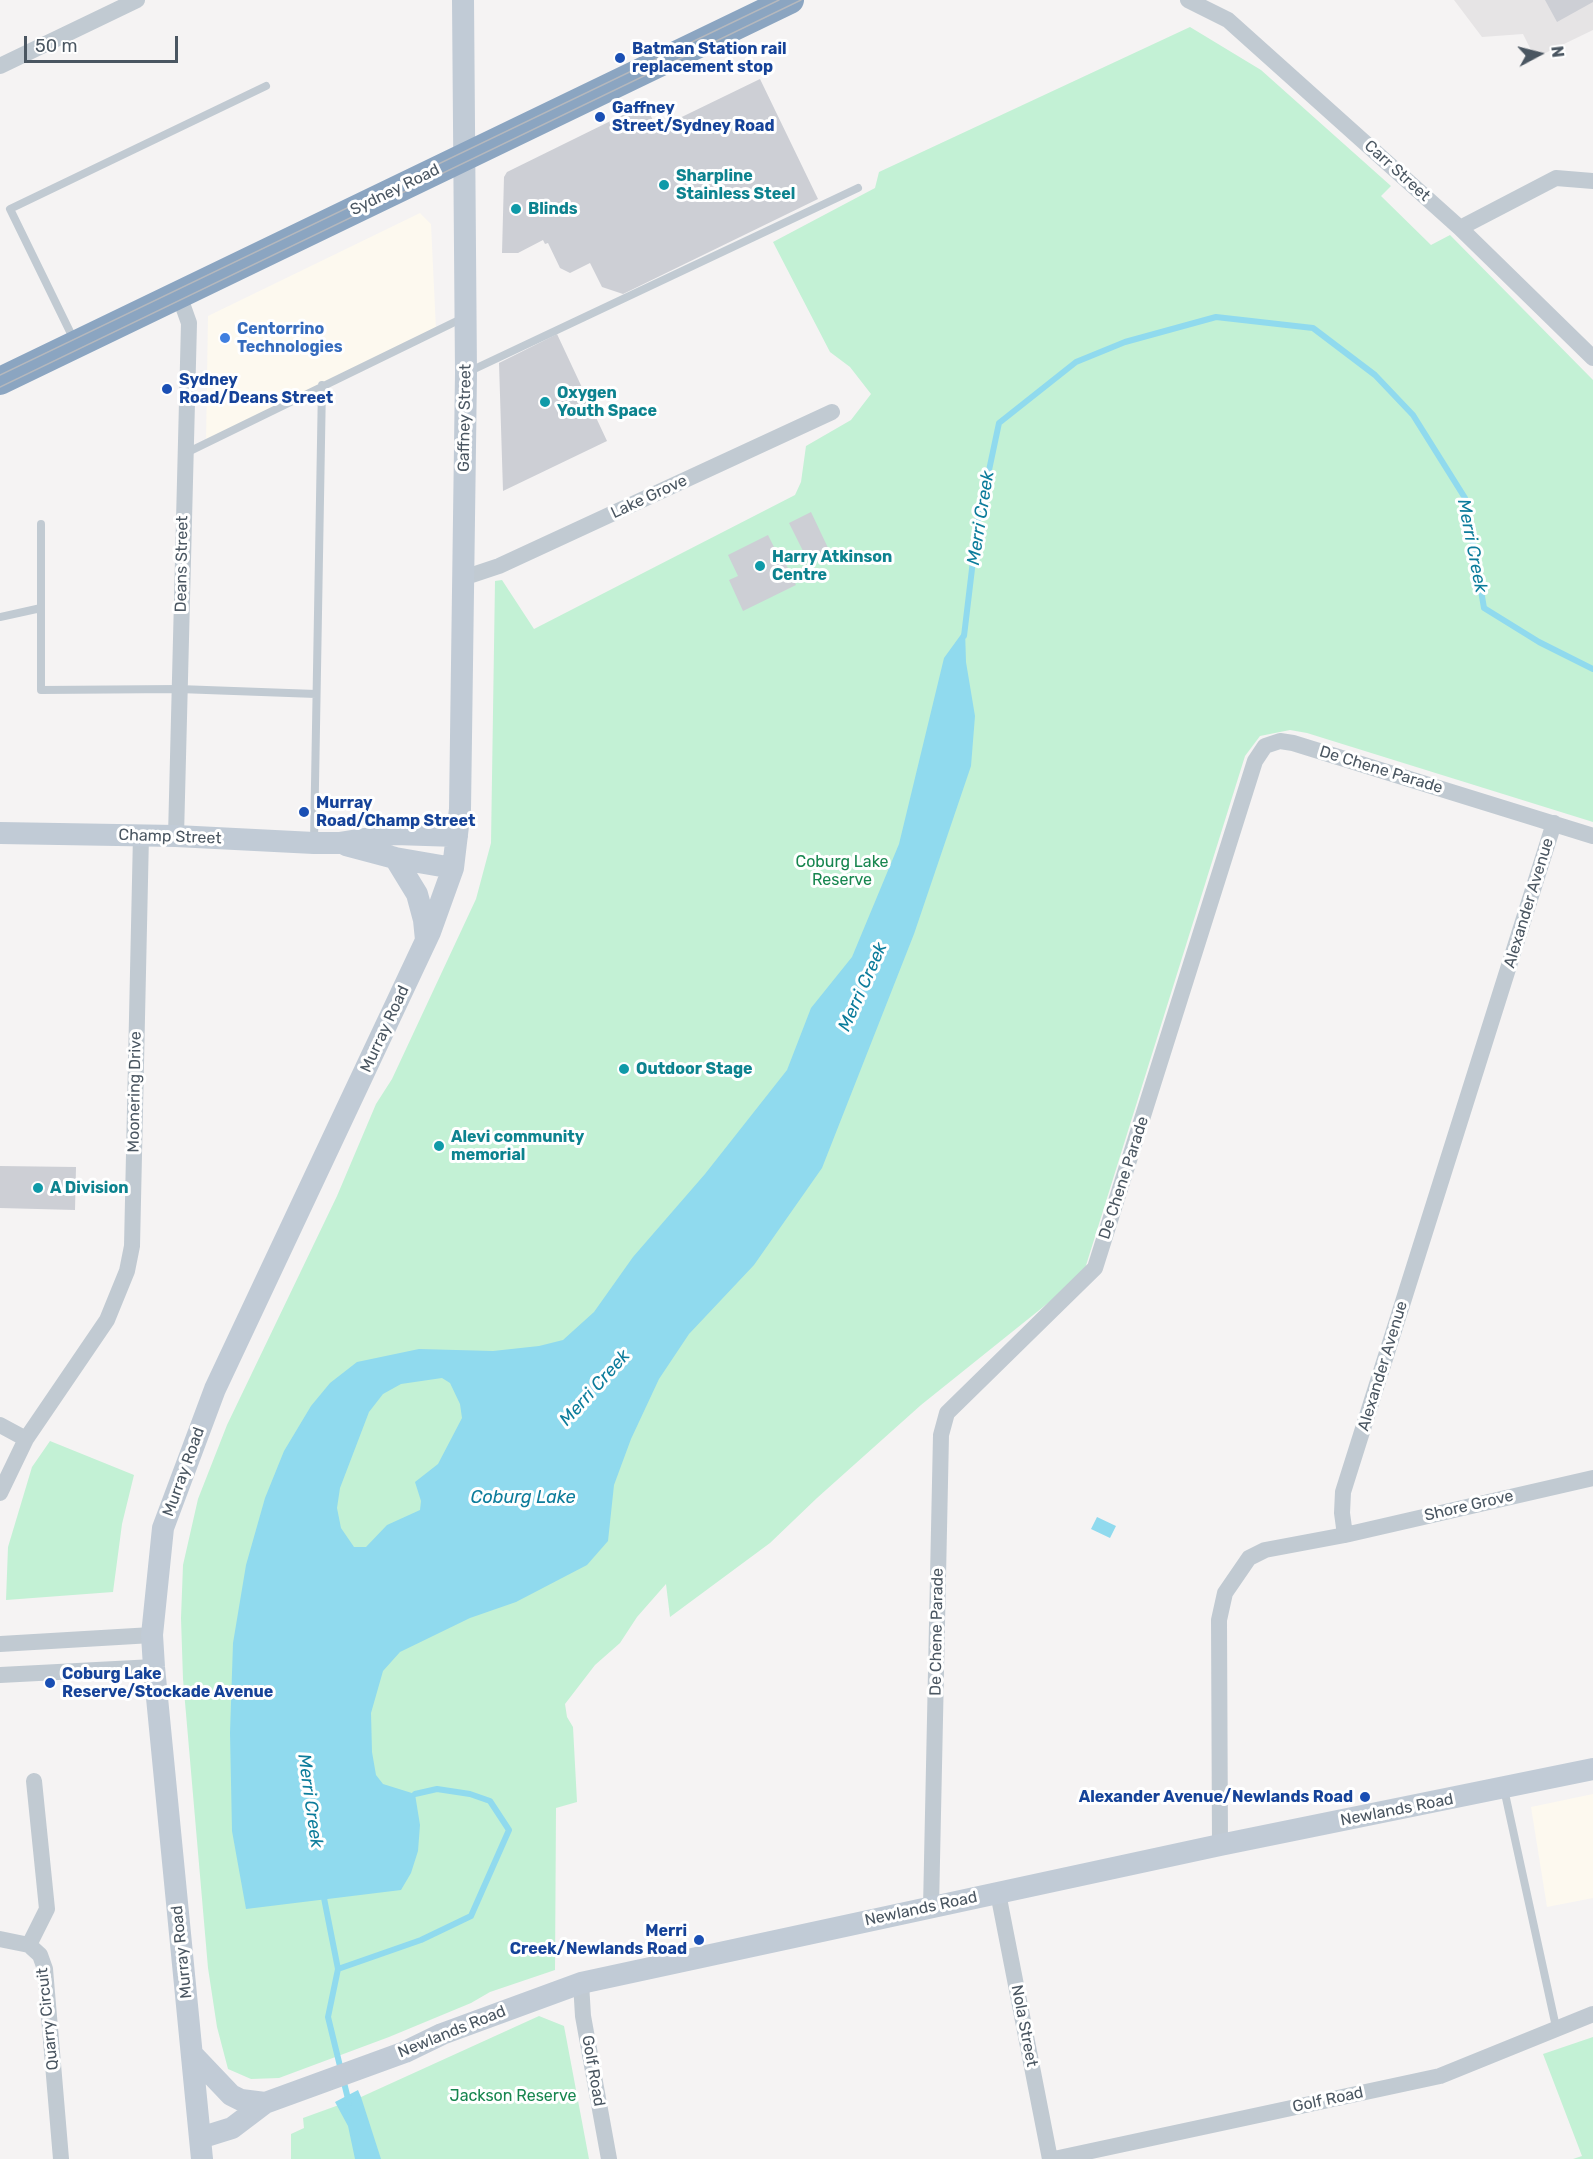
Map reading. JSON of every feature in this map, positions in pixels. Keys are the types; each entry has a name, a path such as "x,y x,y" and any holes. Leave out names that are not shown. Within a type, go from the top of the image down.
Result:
{"highway":[{"name":"Sydney Road","path":"0,381 790,0"}],"street":[{"path":"0,66 137,0"},
{"name":"Gaffney Street","path":"457,836 460,809 466,373 463,0"},
{"name":"Carr Street","path":"1188,0 1228,20 1460,228 1593,358"},
{"path":"1460,228 1556,178 1593,182"},
{"name":"Deans Street","path":"176,836 189,323 179,294"},
{"name":"Lake Grove","path":"463,578 499,566 832,412"},
{"name":"De Chene Parade","path":"931,1908 941,1435 947,1413 1095,1268 1255,761 1265,746 1280,741 1293,743 1593,836"},
{"name":"Alexander Avenue","path":"1345,1535 1342,1513 1343,1492 1554,823"},
{"name":"Champ Street","path":"0,833 176,836 314,843 339,843 395,834 457,836"},
{"name":"Moonering Drive","path":"0,1493 26,1439 107,1320 119,1296 132,1246 141,835"},
{"name":"Murray Road","path":"201,2149 152,1635 163,1528 215,1389 426,942 453,868 457,836"},
{"name":"Champ Street","path":"339,843 395,858 453,868"},
{"path":"395,858 417,894 424,920 426,942"},
{"path":"0,1425 26,1439"},
{"name":"Shore Grove","path":"1345,1535 1593,1478"},
{"path":"1220,1845 1219,1620 1225,1593 1249,1558 1265,1550 1345,1535"},
{"path":"0,1644 152,1635"},
{"path":"0,1675 154,1667"},
{"name":"Newlands Road","path":"201,2149 270,2101 405,2052 442,2034 581,1983 1220,1845 1593,1769"},
{"name":"Quarry Circuit","path":"34,1781 47,1909 29,1945 40,1955 45,1968 61,2159"},
{"name":"Nola Street","path":"998,1893 1052,2159"},
{"path":"0,1939 29,1945"},
{"name":"Golf Road","path":"581,1983 583,2016 609,2159"},
{"name":"Golf Road","path":"1052,2159 1440,2076 1556,2027 1593,2014"},
{"path":"192,2054 231,2095 241,2100 270,2101"}],"lane":[{"path":"76,344 10,209 266,86"},
{"path":"466,373 858,188"},
{"path":"184,454 466,316"},
{"path":"314,843 322,385"},
{"path":"41,524 41,690 179,689 316,694"},
{"path":"0,617 41,608"},
{"path":"1503,1789 1556,2027"}],"shaded area":[{"path":"1454,0 1593,0 1593,30 1535,58 1523,34 1482,37"},
{"path":"420,213 431,224 436,330 206,443 208,316"},
{"path":"1593,1794 1593,1898 1547,1907 1531,1807"}],"green space":[{"name":"Coburg Lake Reserve","path":"1190,27 1261,70 1391,186 1381,196 1431,245 1450,235 1593,380 1593,822 1307,733 1290,730 1260,736 1245,756 1083,1275 921,1405 770,1543 670,1617 666,1584 637,1617 620,1643 595,1665 565,1704 567,1717 573,1727 577,1802 556,1808 555,1970 490,1992 471,2003 389,2037 279,2078 251,2079 228,2069 217,2027 208,1968 183,1679 181,1618 183,1565 198,1499 227,1425 337,1196 376,1104 392,1079 476,899 491,843 495,581 502,580 534,629 795,495 801,482 806,446 851,420 871,394 850,367 830,352 773,242 875,188 879,172"},
{"path":"50,1441 134,1475 122,1524 113,1592 6,1600 8,1547 32,1467"},
{"name":"Jackson Reserve","path":"539,2016 564,2026 589,2159 291,2159 291,2134 304,2128 303,2118 361,2097"},
{"path":"1593,2037 1593,2159 1573,2159 1582,2156 1543,2054"}],"water":[{"name":"Coburg Lake","path":"965,629 966,662 975,716 971,766 914,934 822,1168 754,1265 689,1334 659,1379 631,1439 614,1485 608,1541 587,1565 516,1602 470,1618 400,1652 383,1671 371,1713 372,1752 376,1775 383,1784 415,1794 420,1825 418,1851 411,1873 401,1890 246,1909 232,1831 230,1733 233,1643 246,1565 265,1498 284,1451 311,1406 330,1383 357,1362 419,1349 493,1351 539,1346 563,1340 594,1312 633,1257 705,1174 787,1070 811,1008 852,957 899,844 944,658","holes":["442,1378 450,1383 460,1404 462,1418 438,1464 415,1482 421,1501 420,1510 387,1525 366,1547 354,1547 341,1528 337,1508 340,1488 369,1412 383,1394 401,1384"]},
{"path":"1097,1517 1116,1526 1110,1538 1091,1529"},
{"path":"358,2090 381,2159 355,2159 348,2126 335,2102"}],"building":[{"path":"1545,0 1593,0 1593,2 1557,22"},
{"name":"Sharpline Stainless Steel","path":"760,79 818,199 623,294 602,287 590,263 570,273 560,268 548,243 545,244 543,240 518,253 502,253 504,177 507,172 639,107 648,110 657,129"},
{"name":"Oxygen Youth Space","path":"557,334 607,441 503,491 499,363"},
{"path":"811,512 829,550 808,561 789,523"},
{"name":"Harry Atkinson Centre","path":"768,535 778,555 781,554 796,585 743,611 729,580 738,576 728,555"},
{"name":"A Division","path":"0,1166 76,1167 75,1210 0,1208"}],"waterway":[{"name":"Merri Creek","path":"964,636 977,527 999,423 1076,362 1125,342 1216,317 1313,328 1375,375 1413,415 1465,498 1484,608 1539,642 1593,669"},
{"path":"338,1969 421,1940 471,1916 509,1830 490,1801 470,1794 437,1789 415,1794"},
{"name":"Merri Creek","path":"323,1893 338,1969 328,2017 349,2103"}],"tram line":[{"path":"0,375 779,0"},
{"path":"0,387 801,0"}],"place":[{"name":"Batman Station rail replacement stop","path":"620,58"},
{"name":"Gaffney Street/Sydney Road","path":"600,117"},
{"name":"Sharpline Stainless Steel","path":"664,185"},
{"name":"Blinds","path":"516,209"},
{"name":"Centorrino Technologies","path":"225,338"},
{"name":"Sydney Road/Deans Street","path":"167,389"},
{"name":"Oxygen Youth Space","path":"545,402"},
{"name":"Harry Atkinson Centre","path":"760,566"},
{"name":"Murray Road/Champ Street","path":"304,812"},
{"name":"Outdoor Stage","path":"624,1069"},
{"name":"Alevi community memorial","path":"439,1146"},
{"name":"A Division","path":"38,1188"},
{"name":"Coburg Lake Reserve/Stockade Avenue","path":"50,1683"},
{"name":"Alexander Avenue/Newlands Road","path":"1365,1797"},
{"name":"Merri Creek/Newlands Road","path":"699,1940"}]}
